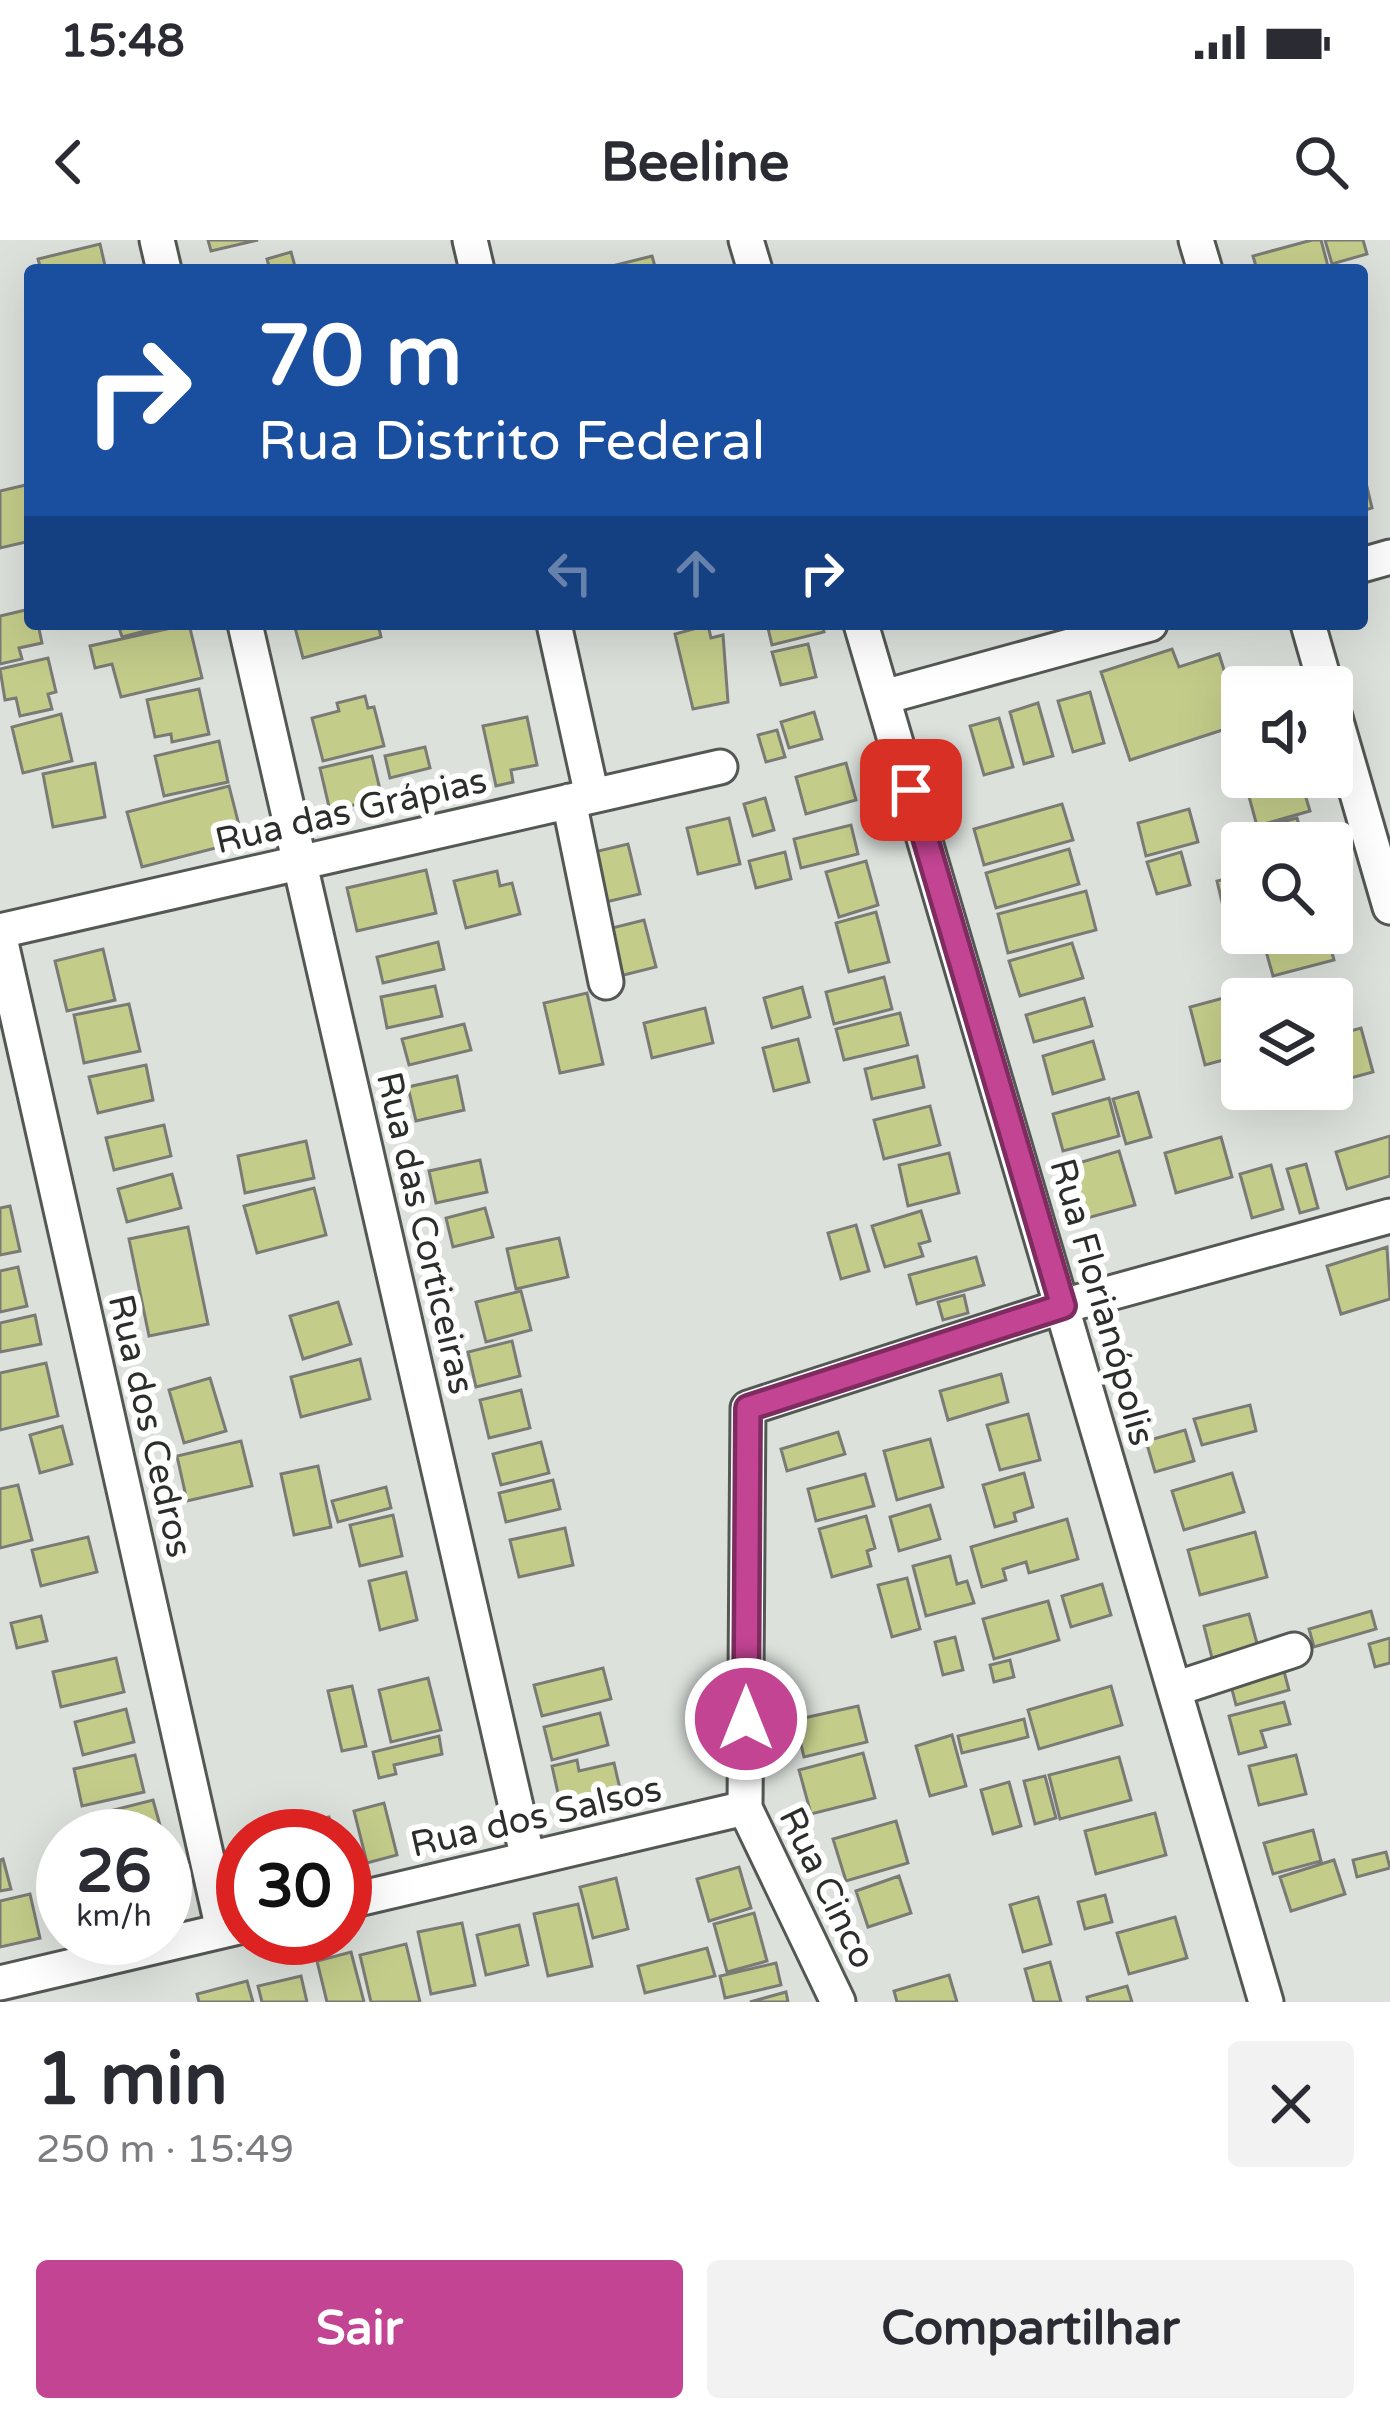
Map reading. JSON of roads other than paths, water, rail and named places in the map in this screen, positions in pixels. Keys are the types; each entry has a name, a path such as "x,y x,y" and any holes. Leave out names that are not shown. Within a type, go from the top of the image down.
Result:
{"street":[{"name":"Rua das Corticeiras","path":"246,630 529,1859"},
{"path":"555,630 606,982"},
{"name":"Rua Florianópolis","path":"863,630 1266,2002"},
{"path":"884,698 1128,630"},
{"path":"1310,630 1320,666"},
{"name":"Rua das Grápias","path":"0,935 720,766"},
{"path":"1353,779 1390,907"},
{"name":"Rua dos Cedros","path":"0,935 216,1856"},
{"path":"745,1808 748,1408 1063,1306 1390,1216"},
{"path":"1174,1689 1294,1650"},
{"name":"Rua dos Salsos","path":"372,1896 745,1808"},
{"name":"Rua Cinco","path":"745,1808 838,2002"},
{"path":"0,1982 216,1932"}]}
